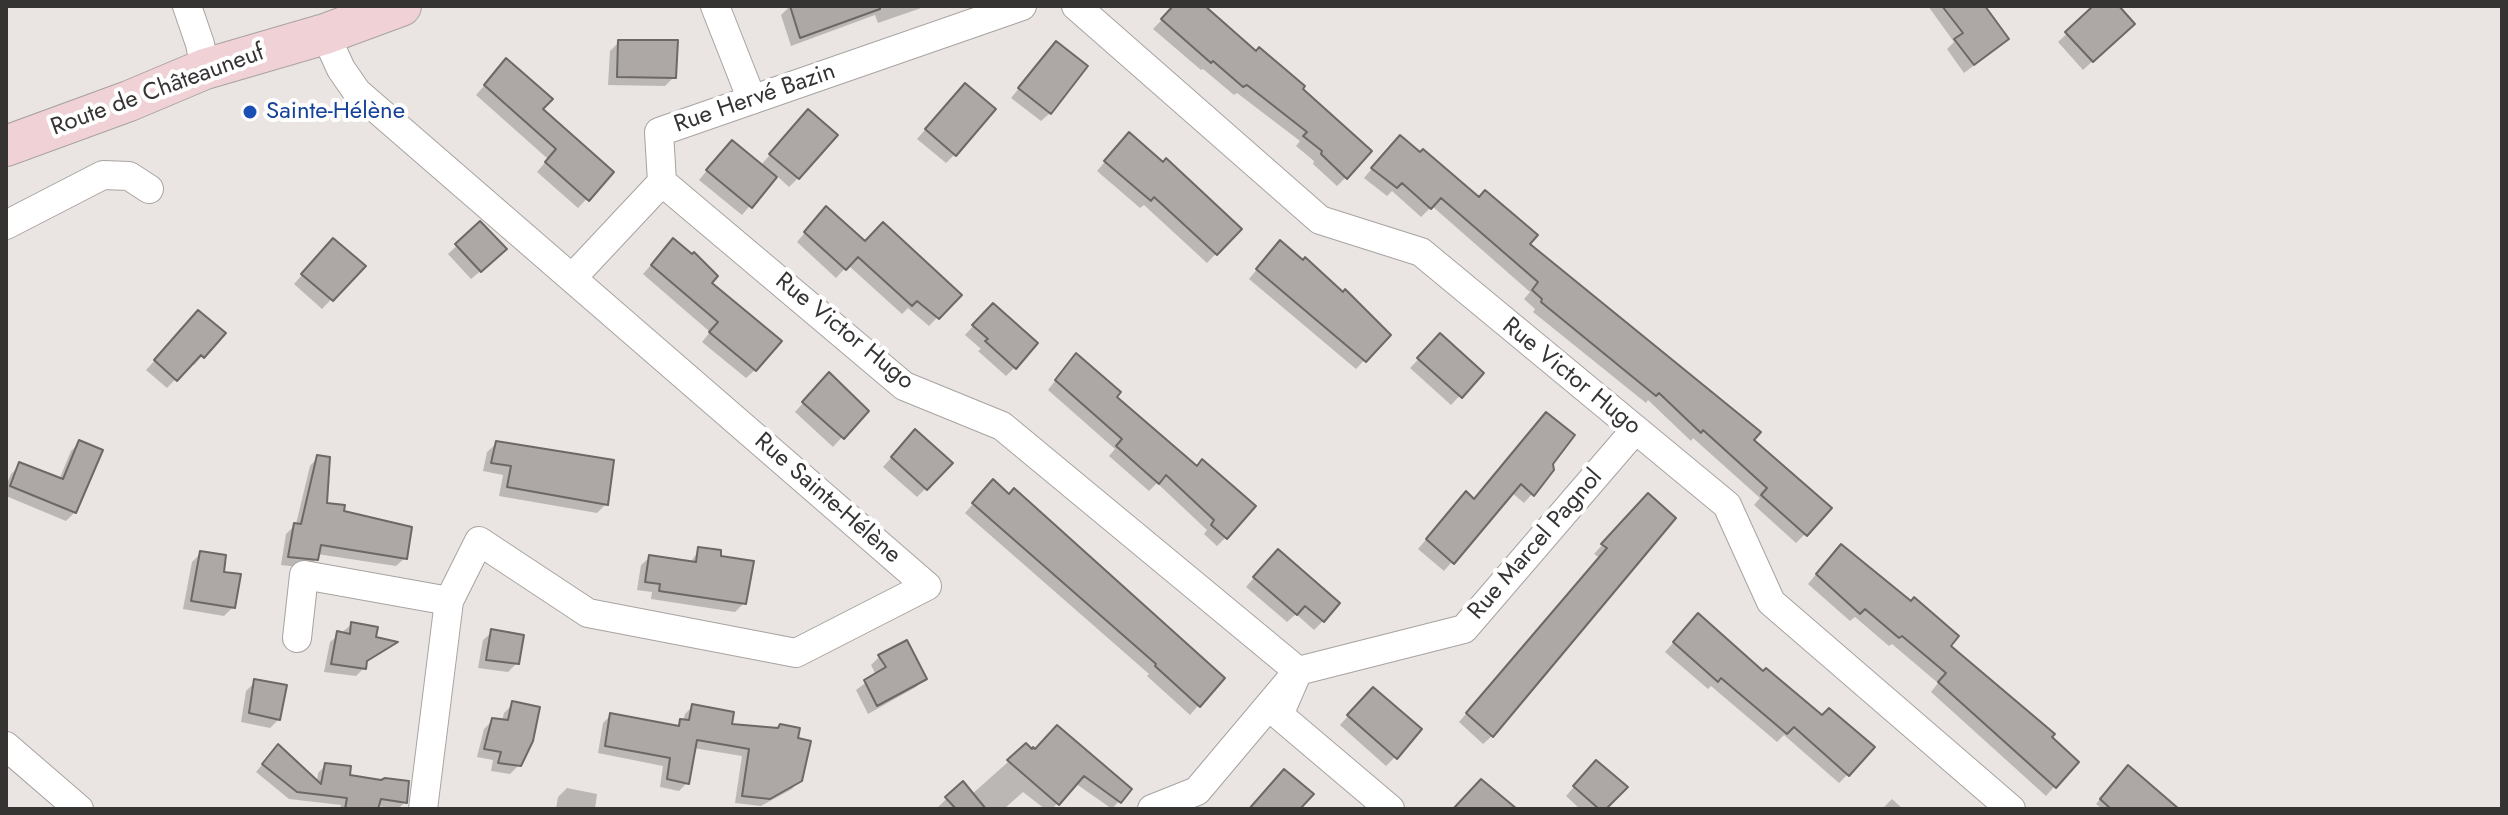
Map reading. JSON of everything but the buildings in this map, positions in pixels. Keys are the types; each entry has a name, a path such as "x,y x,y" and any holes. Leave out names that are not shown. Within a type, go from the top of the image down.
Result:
{"main road":[{"name":"Route de Châteauneuf","path":"6,146 129,101 205,69 325,34 401,6"}],"street":[{"path":"187,6 205,69"},
{"path":"715,6 752,100"},
{"name":"Rue Hervé Bazin","path":"662,182 659,132 1022,6"},
{"name":"Rue Victor Hugo","path":"1076,6 1320,220 1421,252 1727,505 1771,602 2011,809"},
{"name":"Rue Sainte-Hélène","path":"325,34 341,69 357,92 927,586 796,653 588,613 479,541 449,601 423,809"},
{"path":"6,225 103,175 129,176 149,189"},
{"path":"572,278 662,182"},
{"name":"Rue Victor Hugo","path":"662,182 904,386 1002,426 1298,671"},
{"name":"Rue Marcel Pagnol","path":"1298,671 1464,629 1635,430"},
{"path":"297,638 304,575 449,601"},
{"path":"1152,809 1197,791 1298,671"},
{"path":"1298,671 1279,715 1390,809"},
{"path":"6,746 79,809"}],"place":[{"name":"Sainte-Hélène","path":"250,112"}]}
